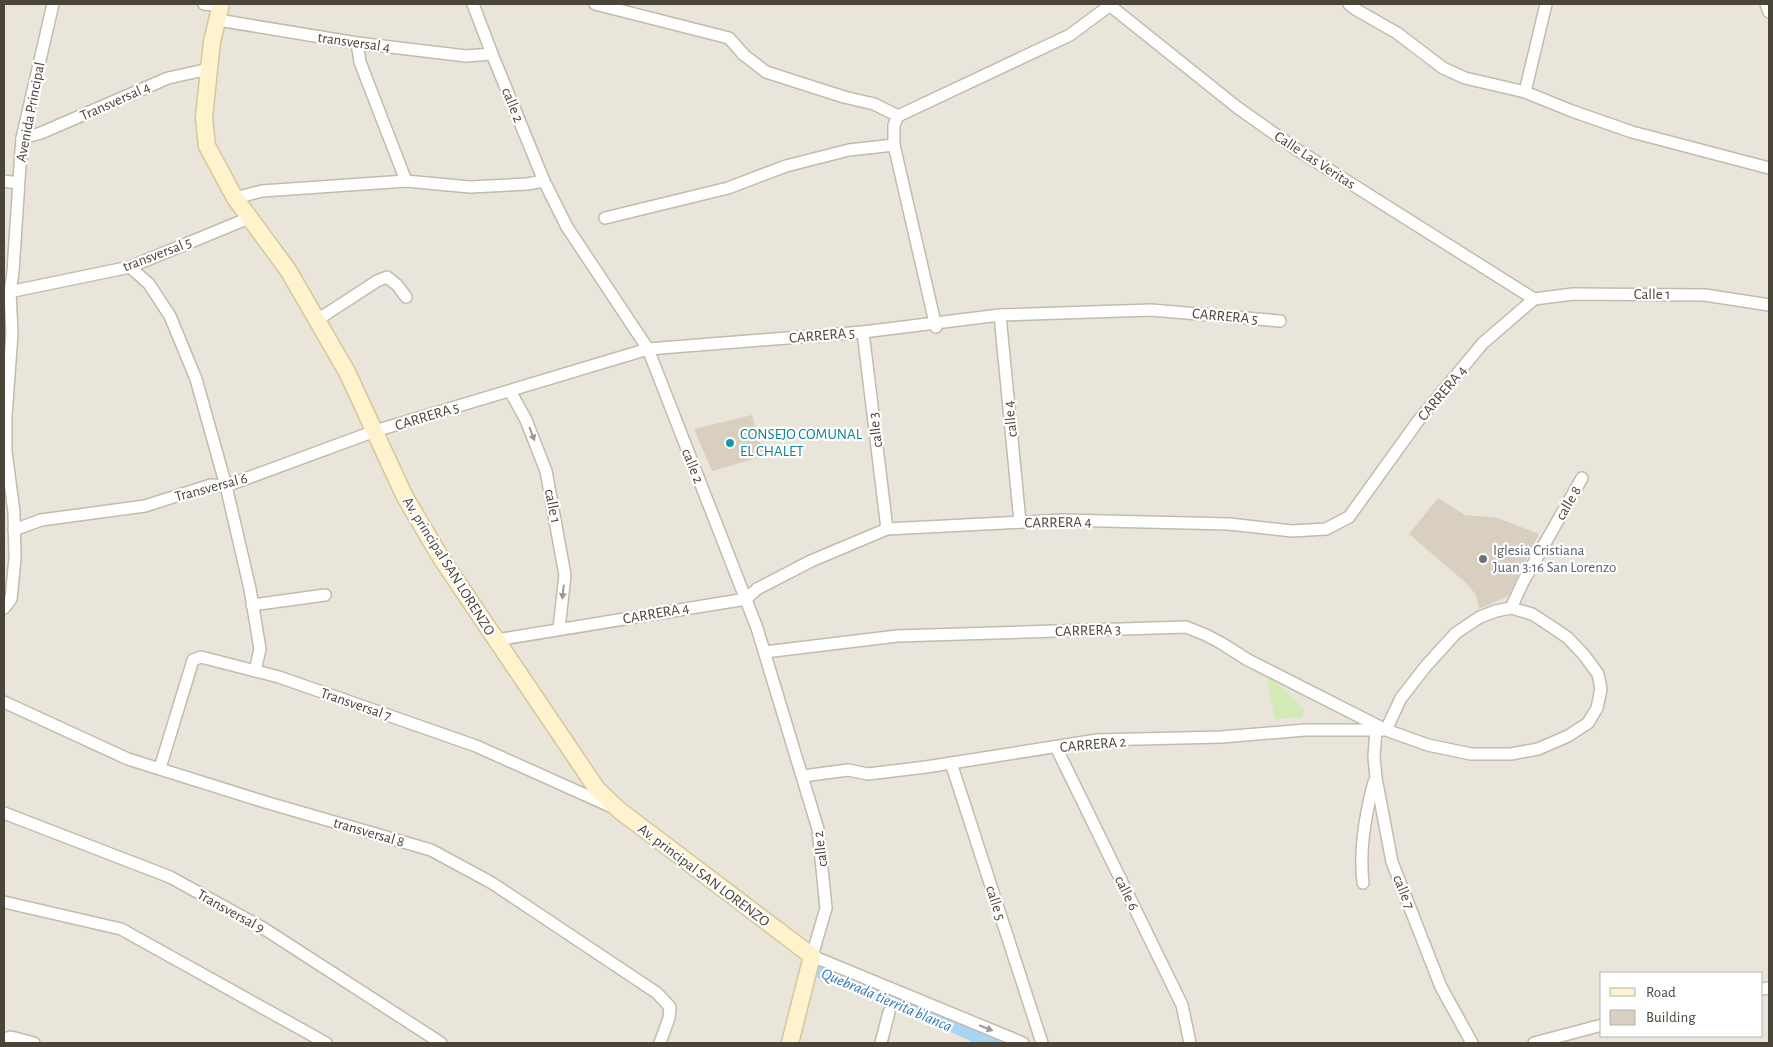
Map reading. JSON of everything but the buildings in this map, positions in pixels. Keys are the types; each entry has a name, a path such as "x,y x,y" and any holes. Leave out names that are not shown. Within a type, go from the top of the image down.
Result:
{"main road":[{"name":"Av. principal SAN LORENZO","path":"216,8 204,118 207,146 235,198 288,270 347,372 409,504 441,558 597,789 619,810 812,956"},
{"path":"790,1043 812,956"}],"street":[{"name":"Avenida Principal","path":"4,608 11,599 15,558 14,512 6,452 12,333 7,292 22,138 52,4"},
{"name":"calle 2","path":"473,4 544,181 568,227 648,349 765,652 818,829 826,908 812,956"},
{"path":"595,4 729,38 744,55 766,72 844,97 874,104 898,116"},
{"path":"1350,4 1397,33 1443,68 1465,78 1525,92 1632,132 1769,168"},
{"path":"1525,92 1546,4"},
{"path":"1766,4 1769,12"},
{"path":"936,326 894,145 894,125 898,116 1070,35 1109,5"},
{"name":"Calle Las Veritas","path":"1109,5 1238,108 1296,149 1534,299"},
{"name":"transversal 4","path":"216,8 357,43 466,56 492,54"},
{"path":"357,43 360,62 406,181"},
{"name":"Transversal 4","path":"22,138 41,133 168,78 209,69"},
{"path":"605,218 728,188 786,166 848,150 894,145"},
{"path":"4,180 18,183"},
{"path":"235,198 262,191 406,181 470,187 527,184 544,181"},
{"name":"transversal 5","path":"7,292 130,267 249,218"},
{"path":"130,267 149,284 170,316 196,379 226,486 252,605 260,649 255,671"},
{"path":"317,320 377,281 387,277 397,284 406,297"},
{"name":"Calle 1","path":"1534,299 1573,294 1705,295 1769,305"},
{"name":"CARRERA 4","path":"496,640 746,599 757,589 812,561 887,529 1062,520 1229,524 1292,531 1326,528 1349,517 1418,421 1483,343 1534,299"},
{"name":"CARRERA 5","path":"374,431 648,349 863,332 1000,315 1151,310 1280,321"},
{"name":"calle 4","path":"1000,315 1020,522"},
{"name":"calle 3","path":"863,332 887,529"},
{"name":"calle 1","path":"510,391 526,420 546,471 565,575 559,629"},
{"name":"Transversal 6","path":"14,530 41,520 145,506 211,485 226,486 374,431"},
{"name":"calle 8","path":"1511,608 1523,582 1582,478"},
{"path":"252,605 326,595"},
{"path":"1381,729 1401,698 1426,666 1456,633 1480,617 1511,608"},
{"name":"CARRERA 2","path":"803,776 848,770 868,774 1098,740 1221,737 1305,730 1381,729 1428,745 1471,754 1497,755 1538,748 1568,736 1588,723 1597,708 1601,689 1598,674 1568,638 1532,614 1511,608"},
{"name":"CARRERA 3","path":"765,652 897,636 1186,627 1221,642 1248,660 1381,729"},
{"name":"Transversal 7","path":"160,768 193,660 201,657 280,677 476,746 619,810"},
{"name":"transversal 8","path":"4,702 128,759 265,802 431,850 492,883 657,993 670,1007 669,1018 660,1043"},
{"name":"calle 7","path":"1381,729 1374,757 1376,778 1392,862 1441,987 1472,1043"},
{"name":"calle 6","path":"1056,747 1182,1005 1190,1043"},
{"name":"calle 5","path":"951,763 1042,1043"},
{"path":"1363,883 1362,843 1367,808 1376,778"},
{"name":"Transversal 9","path":"4,813 170,877 263,928 441,1043"},
{"path":"4,902 121,929 326,1043"},
{"path":"812,956 1023,1043"},
{"path":"881,1043 889,1012"},
{"path":"1534,1043 1600,1026"},
{"path":"4,1039 10,1037 34,1043"}],"shaded area":[{"path":"4,4 1769,4 1769,1043 4,1043"}],"green space":[{"path":"1269,677 1304,710 1302,717 1275,719 1267,679"}],"waterway":[{"name":"Quebrada tierrita blanca","path":"809,966 925,1012 993,1043"}],"place":[{"name":"CONSEJO COMUNAL EL CHALET","path":"730,443"},
{"name":"Iglesia Cristiana Juan 3:16 San Lorenzo","path":"1483,559"}]}
